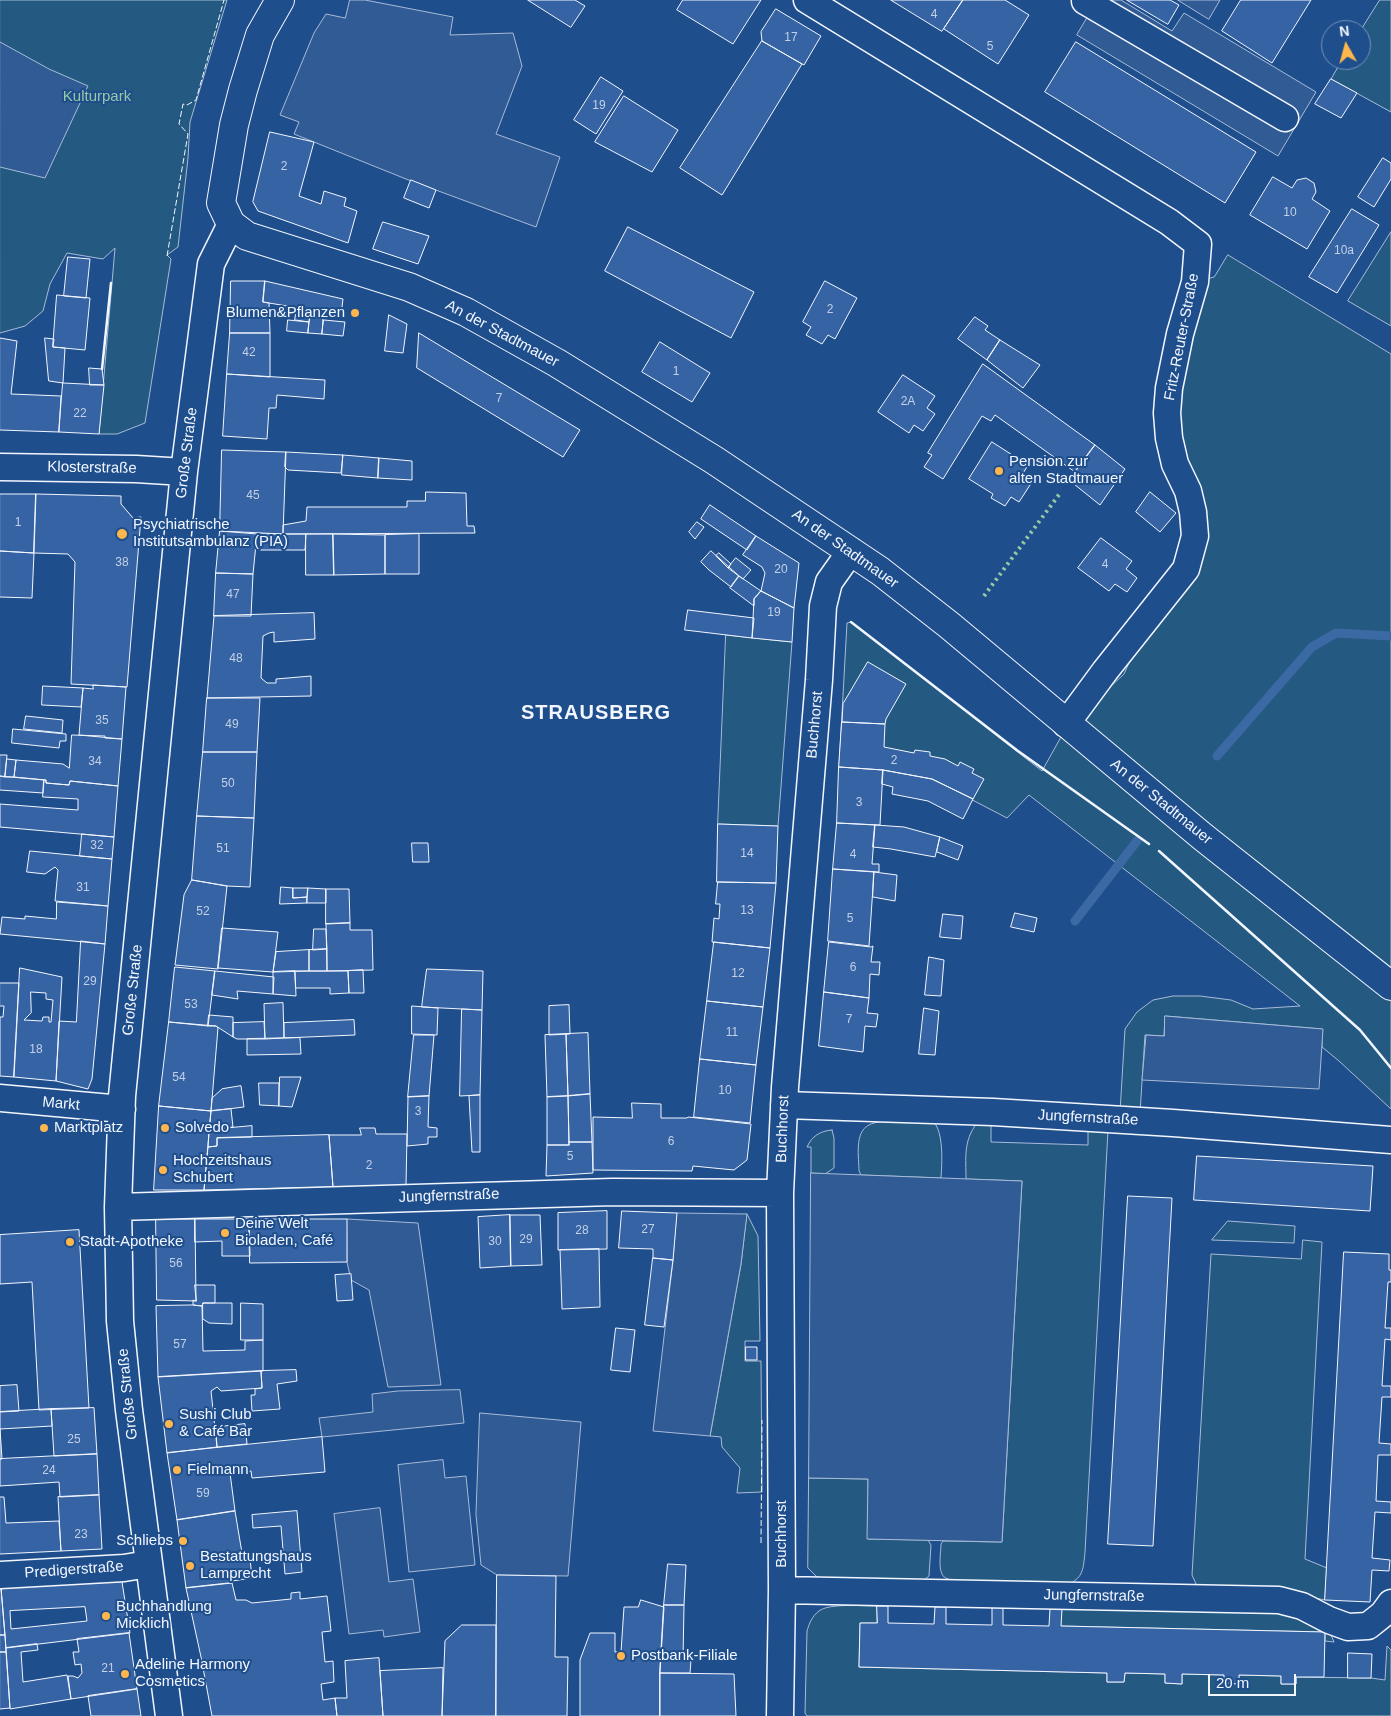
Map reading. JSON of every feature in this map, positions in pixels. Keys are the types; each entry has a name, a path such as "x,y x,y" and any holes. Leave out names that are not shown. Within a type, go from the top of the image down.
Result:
{"street":[{"path":"230,224 221,203 234,125 260,35 280,0"},
{"name":"Fritz-Reuter-Straße","path":"807,0 1169,222 1198,244 1195,282 1180,334 1169,388 1167,413 1175,464 1188,491 1193,512 1195,536 1186,569 1105,671 1066,724"},
{"path":"1086,0 1285,118"},
{"name":"Große Straße","path":"169,1716 148,1564 120,1321 118,1207 122,1109 184,472 211,264 230,224"},
{"name":"An der Stadtmauer","path":"230,224 247,236 409,287 466,312 557,363 714,460 880,571 1203,837 1391,986"},
{"name":"Klosterstraße","path":"0,467 136,468 184,472"},
{"name":"Buchhorst","path":"780,1716 782,1590 780,1193 784,1105 819,680 823,606 829,582 850,551"},
{"name":"Markt","path":"0,1098 122,1109"},
{"name":"Jungfernstraße","path":"784,1105 993,1112 1173,1123 1391,1140"},
{"name":"Jungfernstraße","path":"118,1207 612,1192 780,1193"},
{"name":"Predigerstraße","path":"0,1575 124,1568 148,1564"},
{"name":"Jungfernstraße","path":"782,1590 1279,1600 1302,1606 1329,1620 1348,1627 1368,1626 1383,1614 1391,1603"}],"green space":[{"name":"Kulturpark","path":"0,0 227,0 190,122 178,247 167,255 171,259 145,423 117,434 99,434 115,248 103,259 67,253 50,284 43,311 25,326 0,333"},
{"path":"1380,0 1391,0 1391,112 1331,79 1336,70 1371,70 1371,20 1367,20"},
{"path":"1391,232 1391,326 1348,301"},
{"path":"1228,255 1391,354 1391,1109 1322,1047 1322,1029 1165,1016 1164,1036 1145,1035 1140,1113 1120,1112 1125,1029 1137,1012 1153,1000 1173,996 1200,996 1231,1000 1253,1009 1300,1006 1029,795 1007,818 932,779 839,767 847,623 851,622 1042,771 1066,728 1124,674 1151,613 1195,536 1169,438 1195,282 1214,277"},
{"path":"726,635 792,642 778,826 718,824"},
{"path":"991,1118 991,1142 1088,1145 1088,1129 1108,1130 1084,1565 1081,1574 1075,1581 1064,1587 963,1585 944,1577 941,1569 941,1544 943,1541 1002,1542 1022,1181 966,1179 966,1150 969,1136 977,1123"},
{"path":"893,1120 933,1121 937,1126 941,1140 941,1178 861,1175 858,1153 861,1133 869,1125"},
{"path":"832,1130 834,1138 834,1168 825,1174 811,1173 811,1147 807,1147 817,1135"},
{"path":"747,1214 758,1236 760,1341 745,1341 745,1361 761,1361 762,1492 737,1493 740,1468 722,1447 721,1437 710,1436 741,1264"},
{"path":"1228,1221 1295,1226 1294,1243 1212,1240"},
{"path":"1303,1240 1322,1242 1305,1559 1327,1568 1325,1600 1284,1592 1202,1589 1196,1584 1192,1575 1211,1254 1301,1259"},
{"path":"809,1478 868,1479 868,1539 928,1540 931,1545 929,1576 924,1580 844,1581 817,1577 808,1568"},
{"path":"846,1605 877,1606 877,1623 860,1623 859,1667 1107,1673 1107,1682 1124,1682 1125,1673 1165,1674 1165,1683 1182,1684 1182,1674 1224,1675 1224,1683 1238,1684 1239,1675 1281,1676 1281,1684 1296,1684 1296,1677 1371,1678 1385,1680 1387,1646 1391,1650 1391,1716 807,1716 805,1713 807,1631 813,1618 824,1608"},
{"path":"1062,1609 1181,1609 1300,1613 1329,1630 1334,1642 1325,1641 1325,1632 1061,1626"}],"shaded area":[{"path":"350,0 365,0 453,17 450,35 513,33 522,66 496,134 560,157 536,227 406,179 294,134 299,122 280,115 314,33 326,14 345,18"},
{"path":"1098,0 1121,0 1172,31 1184,13 1316,92 1278,156 1077,35"},
{"path":"1178,0 1220,0 1209,19"},
{"path":"0,42 49,69 88,86 45,178 0,167"},
{"path":"1165,1016 1323,1029 1319,1089 1142,1080 1146,1035 1164,1036"},
{"path":"811,1173 1022,1181 1002,1542 867,1539 868,1479 809,1478"},
{"path":"677,1213 747,1214 741,1264 710,1436 653,1431"},
{"path":"347,1219 418,1223 441,1385 388,1387 369,1290 351,1280 347,1262"},
{"path":"460,1390 464,1423 322,1437 319,1418 373,1412 372,1394 398,1391"},
{"path":"480,1413 581,1422 568,1576 497,1575 481,1565 476,1515"},
{"path":"443,1460 445,1478 466,1476 475,1565 409,1572 398,1465"},
{"path":"380,1508 389,1582 413,1579 420,1632 384,1637 383,1630 349,1634 334,1514"}],"building":[{"path":"528,0 575,0 585,6 571,27"},
{"path":"683,0 761,0 733,44 677,10"},
{"path":"891,0 963,0 942,31"},
{"path":"963,0 1005,0 1029,15 998,64 944,29"},
{"path":"1127,0 1170,0 1179,5 1168,24"},
{"path":"1241,0 1311,0 1272,63 1222,31"},
{"path":"776,9 821,36 804,65 762,41 761,32"},
{"path":"762,41 802,64 722,195 680,168"},
{"path":"1076,42 1256,152 1225,203 1045,92"},
{"path":"601,77 623,91 596,134 574,120"},
{"path":"1331,79 1357,93 1341,118 1315,104"},
{"path":"624,96 678,130 652,172 595,142"},
{"path":"270,132 314,142 299,196 321,204 324,191 346,198 344,206 357,211 348,243 258,211 253,202"},
{"path":"1383,158 1391,163 1391,179 1374,207 1358,197"},
{"path":"1273,177 1292,188 1297,180 1306,178 1314,183 1316,192 1312,199 1330,211 1307,249 1250,215"},
{"path":"411,180 436,190 429,208 404,198"},
{"path":"1352,209 1379,225 1337,293 1309,277"},
{"path":"383,222 429,236 418,264 373,249"},
{"path":"628,227 754,292 731,338 605,271"},
{"path":"68,257 90,259 86,298 64,296"},
{"path":"231,281 265,281 263,302 269,303 270,333 230,333"},
{"path":"265,281 343,299 341,315 263,302"},
{"path":"825,281 857,298 835,339 828,335 822,344 806,335 811,327 803,322"},
{"path":"57,295 90,298 85,350 53,347"},
{"path":"297,308 324,312 323,318 310,317 309,322 295,320"},
{"path":"389,315 407,324 403,353 385,351"},
{"path":"310,317 323,318 322,334 308,333"},
{"path":"975,317 988,326 985,330 1000,340 987,360 958,339"},
{"path":"288,320 309,322 308,333 287,331"},
{"path":"324,320 345,322 343,336 322,334"},
{"path":"230,333 270,333 270,377 227,374"},
{"path":"419,333 580,430 563,457 417,368"},
{"path":"0,338 17,341 11,394 61,396 59,432 0,430"},
{"path":"45,338 54,339 53,347 65,348 63,383 49,381"},
{"path":"1000,340 1040,365 1023,388 987,360"},
{"path":"660,342 710,373 692,402 642,372"},
{"path":"983,364 1095,445 1075,472 995,415 991,421 982,416 943,479 924,467 932,455 928,453"},
{"path":"89,368 102,369 104,385 90,385"},
{"path":"227,374 325,380 324,399 277,395 276,408 269,408 267,439 223,436"},
{"path":"903,375 935,396 927,408 935,414 923,431 914,425 909,433 878,412"},
{"path":"63,383 104,385 99,434 59,432"},
{"path":"992,442 1028,465 1022,475 1032,482 1019,502 1011,497 1005,506 991,498 993,494 969,479"},
{"path":"1095,445 1125,469 1100,505 1069,480"},
{"path":"222,450 286,452 283,534 220,531"},
{"path":"286,452 343,455 341,473 288,470 285,467"},
{"path":"343,455 379,458 378,478 342,475"},
{"path":"379,458 412,461 412,480 378,478"},
{"path":"426,492 466,493 467,526 474,526 475,533 283,534 283,525 306,521 307,507 407,507 407,501 425,501"},
{"path":"1150,492 1176,513 1160,532 1136,512"},
{"path":"0,494 36,494 34,553 0,551"},
{"path":"36,494 121,496 121,504 133,518 141,517 127,687 71,684 75,562 68,554 34,553"},
{"path":"710,505 756,536 747,550 701,519"},
{"path":"697,522 704,527 695,539 689,532"},
{"path":"220,531 257,534 253,574 216,573"},
{"path":"257,534 306,534 305,550 260,550 256,545"},
{"path":"306,534 333,534 334,575 306,575"},
{"path":"333,534 385,535 385,574 334,575"},
{"path":"419,534 419,574 385,574 385,535"},
{"path":"756,536 799,563 794,608 761,591 765,573 762,567 743,555"},
{"path":"1101,538 1132,561 1126,569 1137,578 1127,592 1115,584 1109,591 1078,568"},
{"path":"0,551 34,553 32,598 0,597"},
{"path":"711,551 739,576 731,587 701,562"},
{"path":"719,553 731,564 728,568 716,556"},
{"path":"736,558 751,570 743,579 728,568"},
{"path":"216,573 253,574 251,616 214,616"},
{"path":"739,576 761,591 754,599 754,606 730,588"},
{"path":"761,591 794,608 792,642 752,638 754,599"},
{"path":"688,610 754,618 752,638 685,630"},
{"path":"314,613 315,639 274,642 274,632 263,636 261,678 267,683 276,683 276,679 311,676 311,696 207,698 214,616"},
{"path":"868,662 906,684 885,724 842,722 843,704"},
{"path":"93,685 126,687 122,739 79,735 83,688 93,689"},
{"path":"43,686 83,688 81,707 42,705"},
{"path":"207,698 260,698 257,752 203,752"},
{"path":"26,716 63,720 62,733 24,729"},
{"path":"842,722 885,724 884,747 914,753 915,750 930,752 930,756 945,759 958,766 960,762 974,769 972,773 984,779 973,799 932,779 883,770 839,767"},
{"path":"13,729 66,734 66,741 60,741 59,748 12,743"},
{"path":"72,735 105,736 105,738 122,739 118,786 70,781 69,785 46,783 46,780 14,777 16,760 63,764 69,768"},
{"path":"203,752 257,752 254,818 197,816"},
{"path":"0,755 7,755 5,777 0,776"},
{"path":"7,759 16,760 14,777 5,777"},
{"path":"839,767 883,770 880,825 837,823"},
{"path":"883,770 932,779 973,799 963,819 928,801 892,794 893,787 882,784"},
{"path":"0,776 44,780 43,793 0,790"},
{"path":"44,780 46,780 46,783 69,785 70,781 118,786 114,837 0,827 0,804 78,810 78,799 43,797"},
{"path":"197,816 254,818 250,887 227,886 192,880"},
{"path":"837,823 875,825 872,864 879,864 879,872 833,869"},
{"path":"718,824 778,826 776,883 717,882"},
{"path":"875,825 904,827 940,837 935,857 873,847"},
{"path":"82,834 114,837 112,859 80,856"},
{"path":"940,837 963,846 958,860 937,852"},
{"path":"412,843 428,843 429,862 413,862"},
{"path":"30,851 112,859 108,906 55,901 58,870 55,867 45,874 27,872"},
{"path":"833,869 874,872 869,946 828,941"},
{"path":"874,872 897,875 895,901 873,897"},
{"path":"192,880 227,886 218,969 175,965 184,895"},
{"path":"718,882 776,883 770,948 712,942 714,918 719,919 720,904 716,904"},
{"path":"281,887 293,888 293,898 307,897 307,903 280,904"},
{"path":"293,888 308,888 307,897 293,898"},
{"path":"308,888 326,889 326,903 307,903"},
{"path":"326,889 349,889 350,923 326,924"},
{"path":"57,902 108,906 105,944 0,934 2,917 25,919 25,916 56,919"},
{"path":"1015,913 1037,918 1034,932 1011,927"},
{"path":"943,914 963,916 961,939 940,937"},
{"path":"350,923 350,930 372,930 373,970 327,971 326,924"},
{"path":"222,928 278,932 273,972 218,968"},
{"path":"314,929 326,929 327,949 313,950"},
{"path":"81,941 105,944 92,1079 88,1089 56,1081 59,1021 76,1022"},
{"path":"714,942 770,948 763,1007 707,1001"},
{"path":"829,942 873,946 871,962 880,962 879,975 870,974 869,998 824,992"},
{"path":"327,949 327,971 309,971 309,950"},
{"path":"309,950 309,971 273,972 276,952"},
{"path":"929,957 944,960 941,996 925,995"},
{"path":"175,967 215,971 208,1026 169,1022"},
{"path":"20,968 62,977 56,1081 14,1077","holes":["31,992 46,993 46,999 53,1000 51,1022 49,1022 49,1017 43,1017 42,1021 24,1020 31,1013"]},
{"path":"427,969 483,971 482,1010 422,1007"},
{"path":"363,970 364,993 349,993 348,971"},
{"path":"215,971 274,977 273,994 237,991 238,999 212,995"},
{"path":"295,971 348,971 349,993 330,994 330,988 296,988"},
{"path":"295,971 296,996 273,994 273,972"},
{"path":"0,983 19,983 14,1077 0,1076 0,1017 3,1017 4,1006 0,1006"},
{"path":"824,992 869,998 867,1013 878,1014 876,1027 865,1026 863,1052 819,1046"},
{"path":"707,1001 763,1007 756,1065 700,1059"},
{"path":"283,1003 284,1038 265,1039 264,1004"},
{"path":"569,1005 570,1034 549,1035 549,1006"},
{"path":"412,1006 438,1008 437,1035 412,1034"},
{"path":"924,1008 939,1011 935,1055 919,1054"},
{"path":"462,1009 482,1010 480,1095 460,1096"},
{"path":"209,1015 233,1017 233,1037 216,1026 208,1026"},
{"path":"354,1020 355,1035 284,1038 284,1023"},
{"path":"169,1022 216,1026 218,1028 211,1111 159,1106"},
{"path":"264,1022 265,1039 237,1039 233,1037 233,1023"},
{"path":"588,1033 590,1094 568,1096 566,1034"},
{"path":"566,1034 568,1096 547,1097 545,1035"},
{"path":"414,1035 434,1035 429,1096 408,1097"},
{"path":"300,1038 301,1054 247,1055 247,1039"},
{"path":"700,1059 756,1065 750,1123 694,1117"},
{"path":"280,1077 301,1077 292,1107 279,1106"},
{"path":"259,1083 279,1083 279,1106 260,1105"},
{"path":"241,1086 244,1107 211,1111 212,1098 222,1089"},
{"path":"590,1094 592,1142 569,1142 568,1096"},
{"path":"480,1095 480,1152 472,1152 469,1096"},
{"path":"429,1096 428,1127 437,1128 437,1137 428,1137 428,1144 407,1146 408,1097"},
{"path":"568,1096 569,1145 547,1145 547,1097"},
{"path":"632,1103 661,1104 661,1118 688,1117 751,1124 747,1160 734,1170 693,1166 692,1171 593,1170 593,1117 632,1118"},
{"path":"159,1106 211,1111 204,1190 154,1190"},
{"path":"231,1109 233,1127 209,1130 211,1111"},
{"path":"252,1126 252,1137 217,1138 217,1146 208,1147 209,1130"},
{"path":"360,1128 375,1128 376,1134 407,1134 406,1186 333,1187 329,1135 361,1135"},
{"path":"329,1135 333,1187 204,1190 208,1147 217,1146 217,1138"},
{"path":"569,1142 592,1142 593,1173 546,1176 547,1145 569,1145"},
{"path":"1197,1156 1373,1166 1370,1211 1194,1200"},
{"path":"1128,1196 1172,1198 1153,1546 1108,1544"},
{"path":"607,1211 607,1249 558,1250 558,1213"},
{"path":"622,1211 677,1213 673,1260 653,1258 653,1249 619,1248"},
{"path":"510,1215 511,1266 480,1268 478,1217"},
{"path":"510,1215 540,1215 542,1265 511,1266"},
{"path":"156,1219 195,1219 196,1301 157,1300"},
{"path":"195,1219 249,1219 250,1256 222,1256 222,1241 195,1242"},
{"path":"249,1219 347,1219 347,1262 250,1263"},
{"path":"79,1230 89,1408 39,1410 32,1282 0,1284 0,1235"},
{"path":"599,1249 600,1307 562,1309 560,1250"},
{"path":"1344,1252 1389,1254 1389,1270 1391,1270 1391,1282 1388,1282 1385,1328 1391,1328 1391,1340 1385,1339 1382,1386 1391,1386 1391,1397 1382,1397 1379,1443 1391,1444 1391,1455 1378,1455 1376,1501 1391,1502 1391,1513 1375,1512 1372,1558 1390,1560 1389,1571 1372,1570 1370,1602 1325,1600"},
{"path":"653,1258 673,1260 664,1327 645,1325"},
{"path":"351,1274 353,1300 337,1301 335,1275"},
{"path":"195,1285 215,1285 215,1303 203,1303 202,1306 193,1305 193,1300 196,1301"},
{"path":"203,1303 232,1303 232,1324 209,1323 203,1319"},
{"path":"241,1303 263,1304 263,1340 241,1340"},
{"path":"156,1306 202,1306 203,1351 245,1350 245,1341 263,1340 263,1371 158,1377"},
{"path":"616,1328 635,1330 630,1372 611,1370"},
{"path":"746,1347 757,1347 757,1360 746,1360"},
{"path":"296,1370 297,1381 277,1384 280,1409 252,1411 251,1395 255,1395 255,1389 262,1388 261,1371"},
{"path":"261,1371 262,1388 221,1391 217,1387 211,1391 217,1447 167,1453 158,1377"},
{"path":"17,1385 19,1411 0,1412 0,1386"},
{"path":"94,1408 97,1454 54,1456 51,1409"},
{"path":"51,1409 52,1426 0,1429 0,1412"},
{"path":"245,1424 247,1444 217,1447 216,1432 220,1432 219,1427"},
{"path":"0,1429 2,1459 0,1459"},
{"path":"322,1437 325,1472 252,1478 251,1471 230,1473 235,1511 177,1520 167,1453"},
{"path":"97,1454 99,1495 60,1497 59,1482 0,1486 0,1459"},
{"path":"99,1495 102,1549 61,1551 58,1497"},
{"path":"0,1497 4,1497 6,1523 59,1521 61,1551 0,1554"},
{"path":"235,1511 243,1559 250,1558 252,1578 232,1581 232,1583 186,1588 177,1520"},
{"path":"297,1511 302,1572 285,1574 281,1526 253,1528 252,1515"},
{"path":"668,1564 686,1565 684,1605 664,1605"},
{"path":"497,1575 556,1576 555,1657 568,1657 567,1716 496,1716"},
{"path":"122,1582 130,1633 6,1648 1,1588","holes":["85,1607 87,1621 11,1629 10,1611"]},
{"path":"232,1583 236,1600 246,1600 252,1603 291,1599 291,1593 300,1592 300,1599 327,1596 331,1631 322,1632 325,1662 333,1661 334,1682 321,1684 323,1700 335,1698 337,1716 212,1716 186,1588"},
{"path":"1,1588 5,1635 0,1635"},
{"name":"Postbank-Filiale","path":"641,1600 664,1607 660,1673 660,1716 580,1716 580,1660 590,1633 615,1633 615,1652 621,1652 624,1607 638,1607"},
{"path":"664,1605 684,1605 683,1660 691,1660 690,1673 660,1673"},
{"path":"877,1606 888,1606 888,1623 934,1624 935,1607 946,1607 946,1624 992,1625 992,1607 1003,1608 1003,1625 1049,1626 1050,1609 1062,1609 1061,1626 1325,1632 1324,1677 1296,1677 1296,1684 1281,1684 1281,1676 1239,1675 1239,1684 1224,1683 1224,1675 1182,1674 1182,1684 1165,1683 1165,1674 1125,1673 1124,1682 1107,1682 1107,1673 859,1667 860,1623 877,1623"},
{"path":"462,1625 496,1625 496,1716 442,1716 445,1641"},
{"path":"129,1633 137,1689 71,1699 68,1676 78,1678 82,1673 81,1664 75,1665 73,1652 79,1652 77,1639"},
{"path":"0,1635 5,1635 6,1652 0,1652"},
{"path":"37,1644 38,1650 21,1652 23,1682 67,1675 71,1699 10,1709 6,1648"},
{"path":"0,1652 6,1652 10,1708 0,1709"},
{"path":"1348,1653 1372,1654 1371,1678 1348,1678"},
{"path":"379,1658 383,1716 337,1716 335,1698 347,1698 345,1661"},
{"path":"443,1668 442,1716 383,1716 380,1671"},
{"path":"660,1673 734,1674 736,1716 660,1716"},
{"path":"137,1689 141,1716 91,1716 88,1696"}],"waterway":[{"path":"1217,756 1312,647 1336,633 1391,636"},
{"path":"1075,921 1137,841"}],"hedge":[{"path":"984,596 1061,492"}],"fence":[{"path":"167,256 188,134 179,124 183,104 187,105 196,100 224,0"},
{"path":"761,1543 762,1420"}],"wall":[{"path":"102,369 111,283"},
{"path":"851,622 1018,751 1149,844"},
{"path":"1159,851 1360,1030 1391,1068"}],"place":[{"name":"Blumen&Pflanzen","path":"355,313"},
{"name":"Pension zur alten Stadtmauer","path":"999,471"},
{"name":"Psychiatrische Institutsambulanz (PIA)","path":"122,534"},
{"name":"Marktplatz","path":"44,1128"},
{"name":"Solvedo","path":"165,1128"},
{"name":"Hochzeitshaus Schubert","path":"163,1170"},
{"name":"Deine Welt Bioladen, Café","path":"225,1233"},
{"name":"Stadt-Apotheke","path":"70,1242"},
{"name":"Sushi Club & Café Bar","path":"169,1424"},
{"name":"Fielmann","path":"177,1470"},
{"name":"Schliebs","path":"183,1541"},
{"name":"Bestattungshaus Lamprecht","path":"190,1566"},
{"name":"Buchhandlung Micklich","path":"106,1616"},
{"name":"Postbank-Filiale","path":"621,1656"},
{"name":"Adeline Harmony Cosmetics","path":"125,1674"}],"district":[{"name":"STRAUSBERG","path":"596,713"}]}
